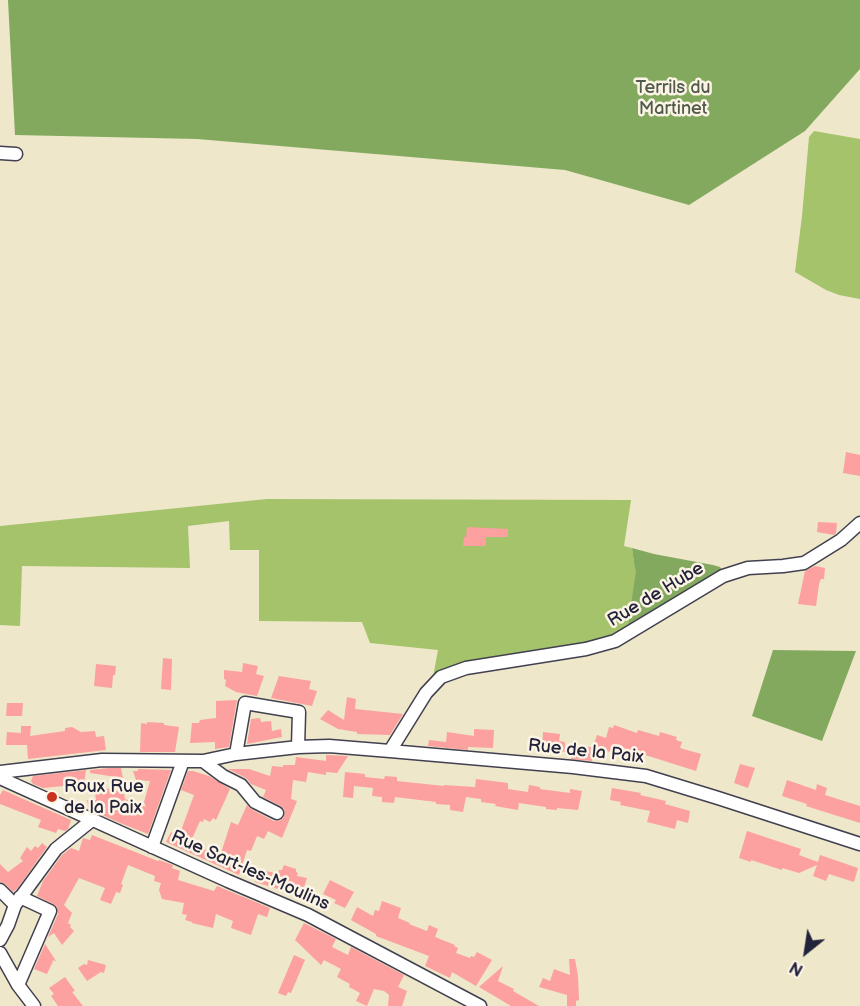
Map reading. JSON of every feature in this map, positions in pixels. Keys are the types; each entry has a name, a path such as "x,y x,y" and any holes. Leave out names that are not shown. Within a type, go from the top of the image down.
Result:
{"street":[{"path":"0,153 16,154"},
{"name":"Rue de Hube","path":"390,751 426,693 441,676 466,668 586,649 615,641 723,576 748,568 804,563 841,540 860,523"},
{"path":"236,754 245,703 299,712 298,747"},
{"name":"Rue de la Paix","path":"0,772 102,760 202,761 236,754 298,747 329,746 390,751 573,767 646,776 860,844"},
{"path":"152,847 183,761"},
{"path":"202,761 241,785 255,802 277,813"},
{"name":"Rue Sart-les-Moulins","path":"0,778 308,915 480,1006"},
{"path":"0,940 18,901 56,849 92,820"},
{"path":"0,890 18,901 50,911 18,985"},
{"path":"0,953 18,985 34,1006"}],"green space":[{"name":"Terrils du Martinet","path":"8,0 860,0 860,69 805,131 689,205 565,170 197,139 15,135"},
{"path":"814,131 860,139 860,299 826,290 795,272 809,137"},
{"path":"267,499 631,500 624,546 632,548 637,571 627,631 608,641 433,677 438,650 370,643 362,622 259,621 259,550 230,550 229,521 188,526 190,568 22,566 20,626 0,625 0,526"},
{"path":"632,548 713,565 720,567 724,573 627,631 636,571"},
{"path":"773,650 856,651 822,741 752,716"}],"building":[{"path":"846,452 860,455 860,476 843,473"},
{"path":"818,522 837,523 836,533 834,535 817,532"},
{"path":"467,527 508,529 508,537 486,537 486,546 463,546"},
{"path":"815,566 825,568 824,579 821,579 819,584 816,606 798,604 805,571"},
{"path":"163,658 172,659 171,690 161,689"},
{"path":"243,663 258,666 256,674 264,676 257,696 236,692 225,686 224,670 242,672"},
{"path":"96,664 116,666 112,688 94,686"},
{"path":"279,676 311,681 309,689 317,691 312,706 271,698"},
{"path":"347,697 356,699 355,709 403,714 390,735 357,734 357,732 338,729 320,719 328,710 344,720"},
{"path":"237,700 229,747 215,749 215,742 190,743 192,723 216,718 216,701"},
{"path":"7,703 23,703 22,716 6,716"},
{"path":"260,718 261,722 271,721 272,731 281,729 282,737 247,744 251,719"},
{"path":"147,722 179,727 175,752 140,752 141,723 147,724"},
{"path":"614,725 637,733 638,730 659,736 660,732 677,737 676,740 682,742 680,748 701,754 696,771 623,748 621,753 593,747 597,735 606,738 609,727 613,728"},
{"path":"21,726 31,726 30,736 65,731 65,728 72,727 81,732 95,731 96,737 104,736 106,750 28,759 27,745 6,745 7,732 21,733"},
{"path":"474,729 494,730 493,748 468,747 468,750 428,746 429,740 446,742 447,732 474,736"},
{"path":"543,732 560,734 559,741 565,742 565,752 542,750"},
{"path":"586,747 594,747 592,761 571,759 572,752 585,753"},
{"path":"326,755 348,756 337,773 326,772 326,775 308,772 306,782 293,780 291,799 297,801 282,838 268,831 264,839 257,836 251,851 247,850 239,875 166,842 171,832 179,836 194,795 181,790 188,771 209,776 230,789 216,820 213,818 210,822 204,819 203,822 200,821 191,841 220,856 231,822 238,825 247,805 274,821 281,820 285,813 281,806 263,797 266,790 251,784 246,778 228,769 249,769 270,776 272,766 295,765 296,757 326,761"},
{"path":"740,764 755,768 748,788 734,783"},
{"path":"121,768 123,778 90,773 90,770"},
{"path":"138,769 171,770 148,834 89,809 87,800 96,800 94,785 124,793 125,799 146,807 144,802 150,781 136,780 133,771 138,771"},
{"path":"86,770 84,784 43,788 31,781 33,776"},
{"path":"345,772 384,779 385,776 397,777 397,781 444,786 475,787 476,779 508,783 508,789 528,792 529,785 540,787 540,789 570,793 570,789 582,791 578,810 546,809 546,807 519,803 518,810 466,797 463,812 450,810 450,805 436,804 436,802 395,797 394,803 382,802 382,797 372,796 373,788 354,786 353,798 343,797"},
{"path":"787,780 816,790 817,784 827,788 825,795 860,806 860,823 782,796"},
{"path":"612,788 641,793 640,795 666,801 665,804 690,811 688,823 677,820 675,829 647,822 650,811 620,805 621,802 610,800"},
{"path":"3,790 71,820 68,829 65,831 58,829 56,833 38,827 41,820 0,804 0,795"},
{"path":"747,831 801,849 799,855 818,862 820,855 858,868 854,882 829,874 826,881 813,876 817,865 799,873 739,858"},
{"path":"92,835 173,865 172,868 180,871 178,880 214,891 217,886 270,908 267,917 258,914 251,935 231,928 233,921 216,914 213,928 192,923 185,920 187,915 182,914 184,903 162,899 159,890 161,883 154,881 155,876 128,865 120,893 116,892 111,904 100,900 105,888 79,878 64,905 72,913 68,923 74,931 62,945 54,933 48,937 58,914 57,907 37,896 43,881 62,855 71,848 79,851 83,838 90,840"},
{"path":"42,843 47,847 17,889 13,892 0,882 0,864 8,872 23,861 20,858 27,847 31,851"},
{"path":"284,865 296,869 297,876 307,878 301,896 255,882 259,869 278,874"},
{"path":"330,880 354,892 345,908 334,903 336,900 323,894"},
{"path":"382,901 401,908 398,918 409,924 427,931 429,925 438,929 435,937 455,945 458,948 456,953 470,958 474,957 477,952 492,960 476,986 452,972 450,978 425,966 429,956 376,936 351,920 357,907 373,916 375,910 379,911"},
{"path":"304,923 336,939 332,947 348,955 351,947 404,975 398,987 407,991 402,1006 388,1006 389,995 384,991 374,989 367,1006 356,1001 360,993 337,977 341,969 324,960 321,965 295,940"},
{"path":"45,944 56,961 52,960 47,974 34,969"},
{"path":"294,955 305,960 291,993 288,992 286,996 278,993"},
{"path":"569,959 575,959 578,976 579,1000 576,1001 576,1006 567,1006 567,995 539,987 543,978 550,981 554,969 570,975"},
{"path":"88,960 106,965 104,973 101,972 87,981 78,968 84,964 87,965"},
{"path":"503,966 498,981 539,1006 511,1006 479,987"},
{"path":"65,977 75,991 72,992 83,1006 58,1006 51,996 54,994 49,988"}],"place":[{"name":"Roux Rue de la Paix","path":"52,797"}]}
